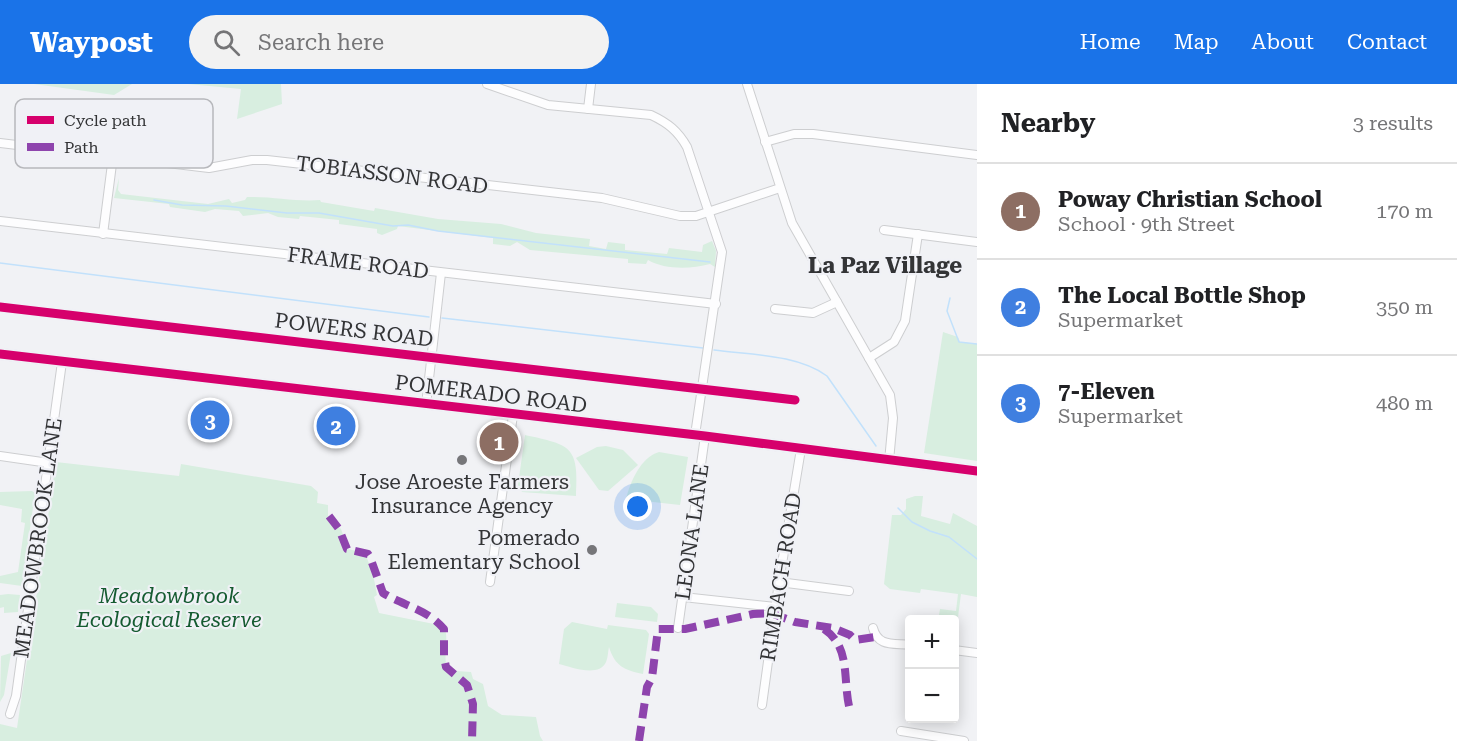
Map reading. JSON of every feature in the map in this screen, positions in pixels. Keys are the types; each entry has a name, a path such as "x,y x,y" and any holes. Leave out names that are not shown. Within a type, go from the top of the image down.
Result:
{"main road":[{"name":"POMERADO ROAD","path":"0,354 700,436 977,471"}],"street":[{"name":"LEONA LANE","path":"487,84 542,103 651,115 679,132 687,147 710,212 722,252 703,388 700,436 678,628"},
{"path":"588,109 591,84"},
{"path":"747,84 780,189 801,241 890,395 893,406 889,461"},
{"path":"765,142 794,134 813,134 977,155"},
{"name":"TOBIASSON ROAD","path":"0,143 15,145"},
{"name":"TOBIASSON ROAD","path":"213,167 252,160 267,160 602,198 680,216 696,216 780,189"},
{"path":"103,234 112,168"},
{"name":"FRAME ROAD","path":"0,221 716,304"},
{"path":"884,230 977,242"},
{"path":"869,358 894,342 905,321 918,234"},
{"path":"426,405 441,273"},
{"path":"775,309 813,313 837,302"},
{"name":"POWERS ROAD","path":"0,307 795,400"},
{"name":"MEADOWBROOK LANE","path":"10,714 16,696 62,362"},
{"path":"490,582 513,415"},
{"name":"RIMBACH ROAD","path":"762,705 775,607 801,449"},
{"path":"0,456 49,463"},
{"path":"779,582 849,591"},
{"path":"683,597 775,607"},
{"path":"873,628 875,637 881,642 905,645"},
{"path":"959,651 977,653"},
{"path":"901,731 964,741"}],"green space":[{"path":"34,84 132,84 114,95"},
{"path":"188,84 281,84 282,104 237,119 241,89"},
{"path":"119,178 118,190 121,194 208,204 229,199 232,203 245,200 247,197 320,200 374,211 375,208 438,219 501,224 536,233 590,239 589,246 606,249 608,242 625,244 625,250 667,254 669,248 702,252 703,245 712,241 716,251 715,267 710,264 687,268 670,267 648,260 646,264 628,263 628,259 530,250 517,242 510,246 493,244 493,238 398,226 397,229 382,235 377,233 377,229 339,224 339,220 300,216 299,219 278,217 268,213 243,216 239,211 215,209 205,212 170,207 169,204 114,198"},
{"path":"943,332 958,337 960,342 977,344 977,461 924,453"},
{"path":"525,435 553,442 569,450 576,467 576,496 522,492 518,485"},
{"path":"606,446 623,450 638,465 608,491 599,490 576,458 597,447"},
{"path":"659,452 688,457 680,505 626,499 633,478 642,465"},
{"name":"Meadowbrook Ecological Reserve","path":"56,462 179,476 181,464 311,486 318,492 317,503 328,505 328,516 341,529 348,549 365,553 373,574 377,595 374,597 379,613 444,626 446,664 456,671 471,672 473,679 483,684 488,706 502,715 536,717 543,741 0,741 0,724 17,728"},
{"path":"32,491 35,493 22,586 0,583 0,576 18,572 25,523 21,522 22,509 0,505 0,492"},
{"path":"923,496 921,516 950,524 953,513 977,526 977,597 961,594 958,615 939,615 940,609 956,611 958,594 921,589 920,593 890,589 884,584 892,515 901,515 906,509 906,499"},
{"path":"0,595 20,595 18,612 4,613 4,607 0,608"},
{"path":"617,603 651,607 658,614 657,622 615,617"},
{"path":"572,622 607,629 608,625 646,630 649,634 643,674 631,671 617,663 609,647 606,662 597,669 584,670 559,664 564,629"},
{"path":"11,653 4,695 0,702 1,656"}],"waterway":[{"path":"154,200 182,205 226,206 287,213 319,213 393,226 408,225 438,231 710,262"},
{"path":"0,263 429,317"},
{"path":"950,298 947,311 959,342 977,344"},
{"path":"442,318 703,348"},
{"path":"714,350 788,359 802,363 827,376 876,446"},
{"path":"898,508 912,522 949,537 977,559"}],"marked path":[{"path":"329,516 339,529 347,549 368,554 383,593 423,612 444,629 446,667 467,685 473,704 472,741"},
{"path":"639,741 647,687 652,678 658,629 685,629 753,614 771,613 795,622 833,628 850,635 855,640 875,637"},
{"path":"824,629 833,637 842,655 850,710"}],"cycle path":[{"path":"0,307 795,400"},
{"path":"0,354 705,436 977,471"}],"place":[{"name":"7-Eleven","path":"210,420"},
{"name":"The Local Bottle Shop","path":"336,426"},
{"name":"Poway Christian School","path":"499,442"},
{"name":"Jose Aroeste Farmers Insurance Agency","path":"462,460"},
{"name":"Pomerado Elementary School","path":"592,550"}],"district":[{"name":"La Paz Village","path":"885,265"}]}
